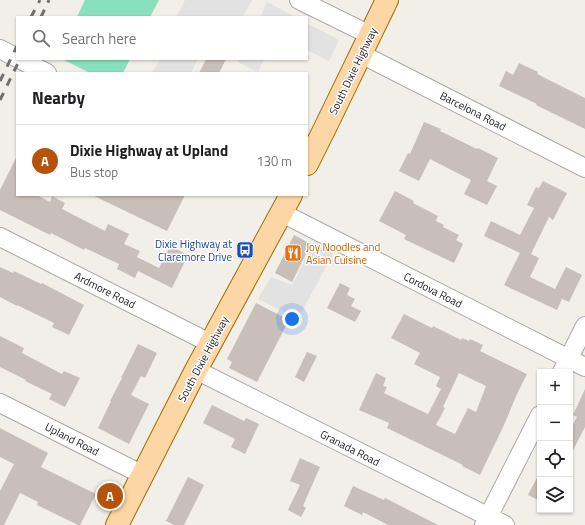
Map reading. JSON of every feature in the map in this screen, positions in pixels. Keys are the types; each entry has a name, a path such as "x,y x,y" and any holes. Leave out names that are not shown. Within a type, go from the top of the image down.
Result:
{"main road":[{"name":"South Dixie Highway","path":"308,162 387,0"},
{"name":"South Dixie Highway","path":"117,525 210,343 288,200"}],"street":[{"name":"Barcelona Road","path":"299,0 366,45 585,168"},
{"path":"0,50 16,57"},
{"path":"22,60 45,72"},
{"name":"Cordova Road","path":"288,200 565,365 585,367"},
{"name":"Ardmore Road","path":"0,237 210,343"},
{"path":"565,365 585,326"},
{"name":"Granada Road","path":"196,370 486,521 505,525"},
{"name":"Upland Road","path":"0,403 143,475"},
{"path":"486,521 537,421"}],"green space":[{"path":"85,0 159,0 151,16 77,16"},
{"path":"64,60 130,60 124,72 88,72"}],"shaded area":[{"path":"185,0 252,0 244,16 177,16"},
{"path":"267,2 293,16 260,16"},
{"path":"308,24 339,40 329,61 308,50"},
{"path":"159,60 198,60 192,72 153,72"},
{"path":"239,60 264,60 258,72 238,62"},
{"path":"315,240 335,250 298,319 258,299 271,277 292,285"}],"building":[{"path":"206,60 226,60 220,72 200,72"},
{"path":"519,63 538,72 537,74 585,98 585,129 499,86 506,71 513,75"},
{"path":"424,122 498,158 487,181 497,186 487,205 464,194 471,180 430,159 419,181 399,171 408,153 410,154"},
{"path":"16,158 16,196 39,196 50,202 52,196 65,203 62,209 105,231 108,224 129,234 124,244 140,251 137,257 159,268 170,246 188,255 172,288 138,271 135,278 117,269 119,264 85,248 84,250 51,233 50,235 0,210 0,190"},
{"path":"543,181 567,193 553,220 549,217 531,254 539,258 530,277 555,289 566,267 582,275 569,302 562,299 557,310 504,285 520,253 484,236 491,221 520,235 534,208 527,205 536,187 539,188"},
{"path":"395,191 414,201 413,203 438,216 436,221 444,225 443,227 459,235 456,240 463,244 454,263 404,239 406,235 379,221"},
{"path":"94,196 184,196 167,231"},
{"path":"294,235 311,244 292,282 275,273"},
{"path":"0,267 13,273 14,271 41,284 42,283 84,305 69,335 52,327 54,323 0,297"},
{"path":"340,283 350,288 347,295 355,299 351,306 361,311 355,322 327,308"},
{"path":"256,303 289,320 257,382 229,368 232,362 227,359"},
{"path":"404,314 461,340 462,338 469,341 470,339 483,345 480,351 527,374 480,475 462,466 463,465 387,428 389,423 359,410 376,373 386,378 383,386 387,387 384,393 428,414 441,389 436,386 440,377 414,364 420,353 391,338","holes":["459,373 486,386 476,412 468,408 455,434 436,425 445,408 443,407"]},
{"path":"0,336 24,348 22,353 62,374 64,371 80,378 65,407 49,399 52,394 0,367"},
{"path":"138,344 157,353 145,378 141,376 131,395 149,404 129,444 98,428"},
{"path":"307,352 317,356 304,382 295,377"},
{"path":"585,389 585,427 573,450 573,424 577,417 573,415"},
{"path":"212,405 244,421 246,418 259,424 245,454 231,447 235,439 203,423"},
{"path":"0,428 48,453 41,467 96,494 80,525 37,505 38,502 20,493 4,525 0,525 0,491 14,464 0,457"},
{"path":"300,458 320,467 303,506 306,508 301,517 288,510 300,485 290,481"},
{"path":"188,477 204,485 184,525 174,525 166,521"},
{"path":"537,478 537,500 528,495"},
{"path":"353,486 384,500 385,498 438,525 388,525 363,512 362,515 344,506"}],"railway":[{"path":"32,16 40,0"},
{"path":"41,16 49,0"},
{"path":"0,81 16,48"},
{"path":"0,100 20,60"}],"place":[{"name":"Dixie Highway at Claremore Drive","path":"245,250"},
{"name":"Joy Noodles and Asian Cuisine","path":"293,253"},
{"name":"Dixie Highway at Upland","path":"110,496"}]}
